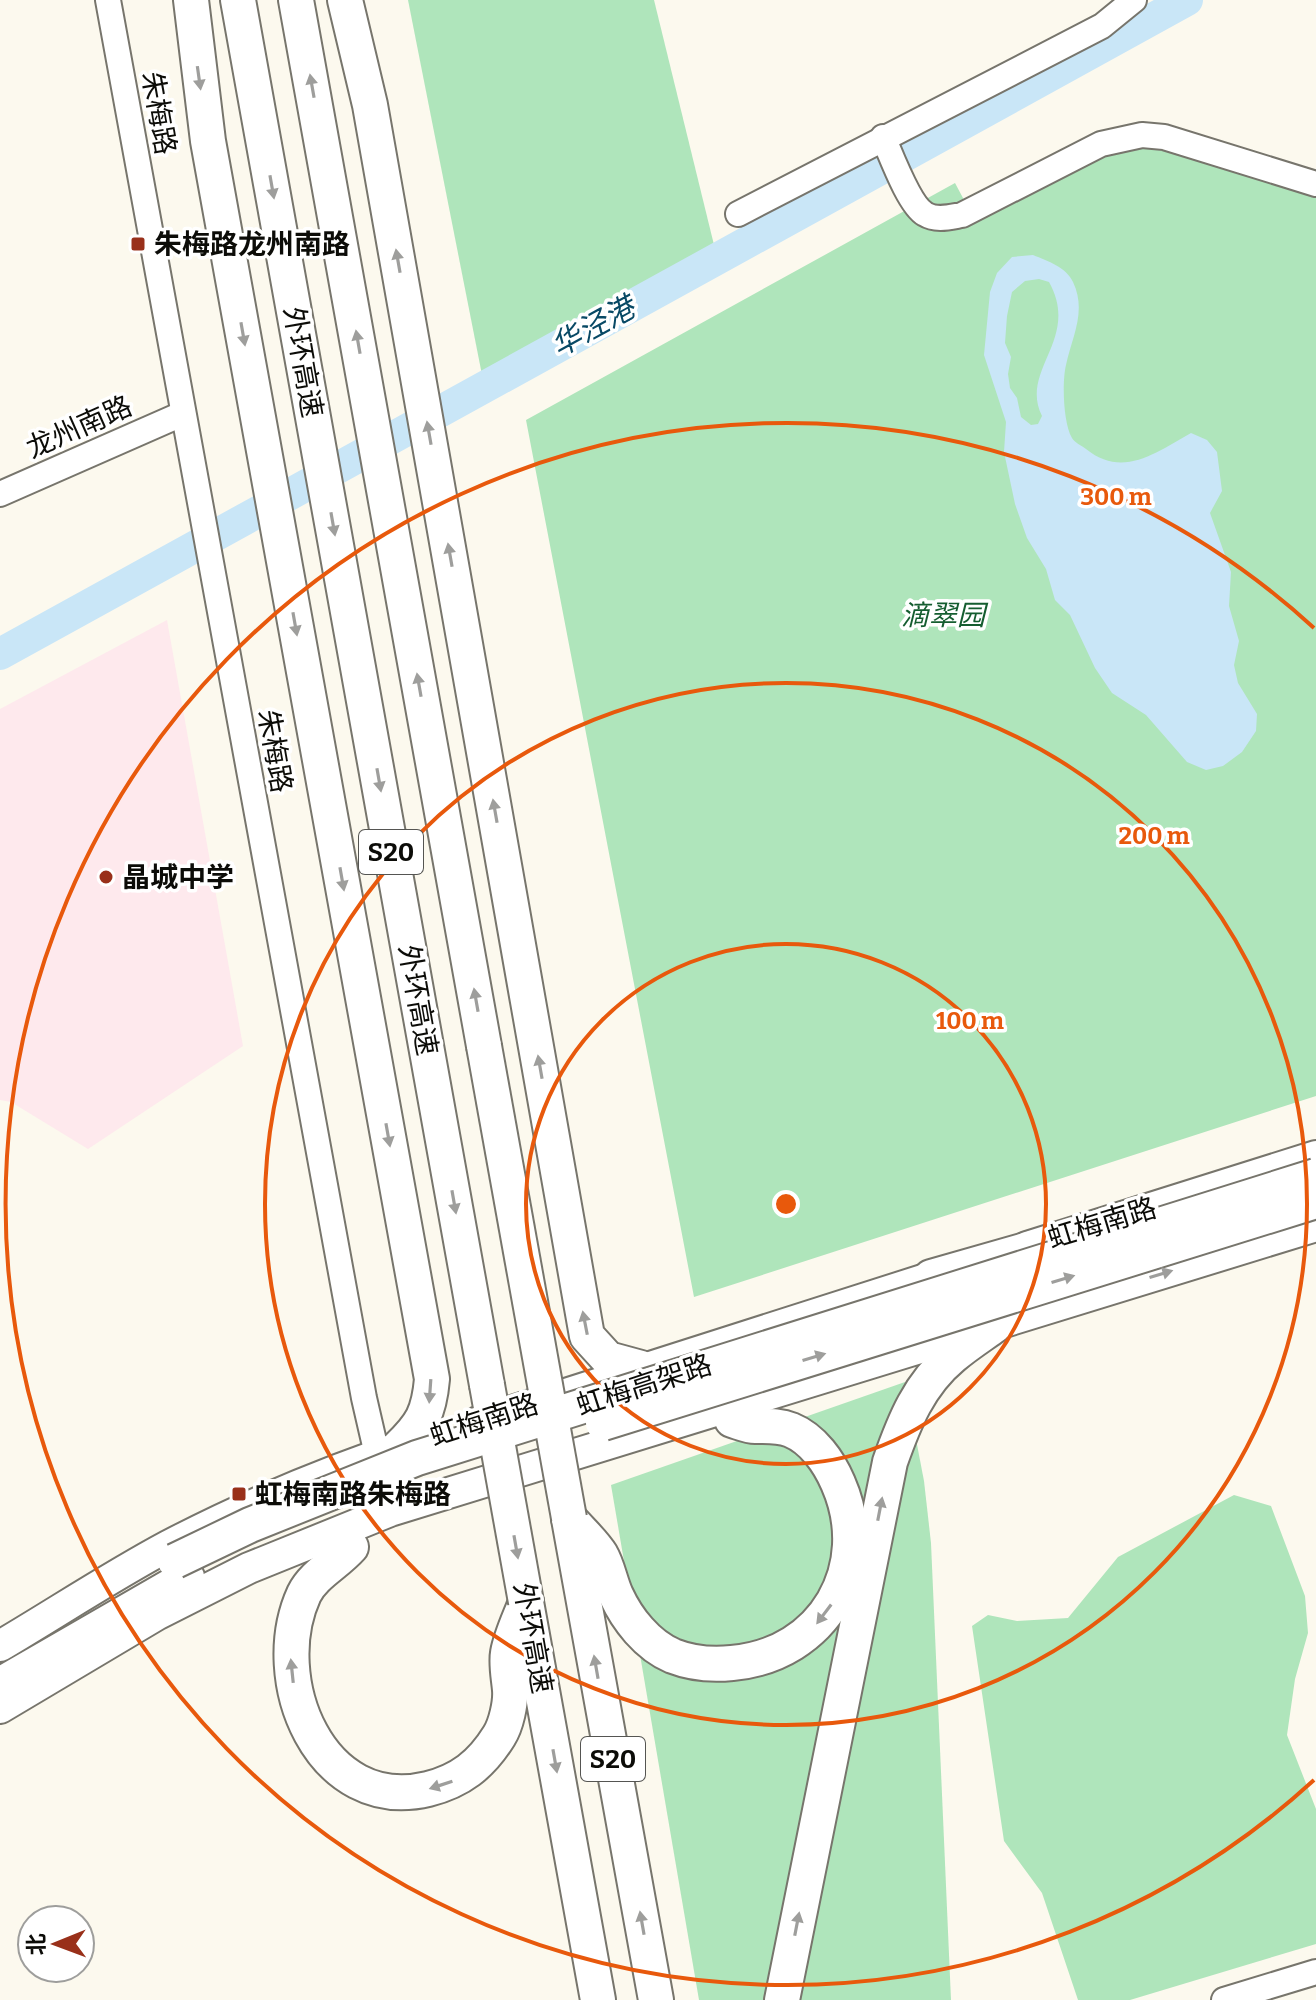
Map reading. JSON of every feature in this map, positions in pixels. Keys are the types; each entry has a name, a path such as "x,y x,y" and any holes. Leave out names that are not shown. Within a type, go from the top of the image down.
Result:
{"highway":[{"path":"191,0 208,141 432,1379 429,1405 418,1429 388,1451"},
{"name":"外环高速","path":"238,0 598,2000"},
{"name":"外环高速","path":"296,0 656,2000"},
{"path":"345,0 370,105 587,1336 608,1359 641,1368"},
{"path":"931,1277 1316,1165"},
{"name":"虹梅高架路","path":"0,1663 219,1539 417,1458 1316,1176"},
{"name":"虹梅高架路","path":"0,1685 224,1559 425,1477 1316,1201"},
{"path":"782,2000 890,1462 906,1418 926,1385 952,1357 994,1326"},
{"path":"569,1518 601,1555 616,1597 639,1632 672,1655 713,1665 751,1662 788,1648 821,1621 842,1588 852,1543 847,1504 831,1467 811,1443 792,1430 771,1425 753,1426 732,1420"},
{"path":"351,1547 305,1591 295,1618 290,1660 296,1701 316,1744 346,1775 380,1791 416,1792 449,1784 479,1765 501,1733 510,1695 507,1655 526,1602"}],"main road":[{"name":"虹梅南路","path":"0,1646 166,1547 247,1507 388,1451 641,1368 1316,1156"},
{"name":"虹梅南路","path":"0,1708 158,1614 249,1568 390,1511 1316,1226"},
{"name":"虹梅南路","path":"0,1718 15,1718 171,1626 351,1547 405,1526 896,1367 924,1355 940,1343"}],"street":[{"name":"朱梅路","path":"108,0 364,1398 388,1451 390,1511"},
{"path":"738,214 1102,26 1134,0"},
{"path":"883,137 910,195 923,214 940,219 962,215 1101,144 1142,135 1164,137 1316,184"},
{"name":"龙州南路","path":"0,494 182,414"},
{"path":"1224,2000 1316,1972"}],"shaded area":[{"name":"晶城中学","path":"167,620 243,1046 88,1149 11,1102 0,1100 0,709"}],"green space":[{"path":"408,0 654,0 715,249 484,385"},
{"name":"滴翠园","path":"1115,141 1160,142 1316,189 1316,1096 694,1297 526,420 955,183 971,213"},
{"path":"905,1382 924,1481 931,1543 951,2000 699,2000 611,1485"},
{"path":"1234,1495 1271,1506 1305,1596 1308,1633 1295,1679 1287,1735 1316,1809 1316,1944 1130,2000 1078,2000 1042,1893 1004,1841 972,1626 988,1615 1017,1621 1068,1618 1118,1557"}],"water":[{"path":"1033,255 1056,265 1070,277 1077,293 1079,314 1066,365 1064,391 1067,423 1074,441 1100,458 1113,462 1140,459 1191,433 1207,440 1217,452 1222,491 1210,513 1231,572 1229,606 1239,641 1234,665 1238,683 1257,714 1256,731 1242,752 1223,766 1206,770 1187,762 1146,715 1112,693 1095,668 1070,615 1055,600 1046,569 1027,538 1015,504 1004,452 1006,422 984,355 990,292 997,273 1012,257","holes":["1039,279 1049,282 1057,302 1058,321 1038,384 1037,399 1042,416 1038,424 1031,425 1021,417 1017,398 1010,388 1008,374 1011,357 1005,343 1007,316 1012,292 1025,281"]}],"waterway":[{"name":"华泾港","path":"0,654 1187,0"}],"place":[{"name":"朱梅路龙州南路","path":"138,244"},
{"name":"晶城中学","path":"106,877"},
{"name":"虹梅南路朱梅路","path":"239,1494"}]}
